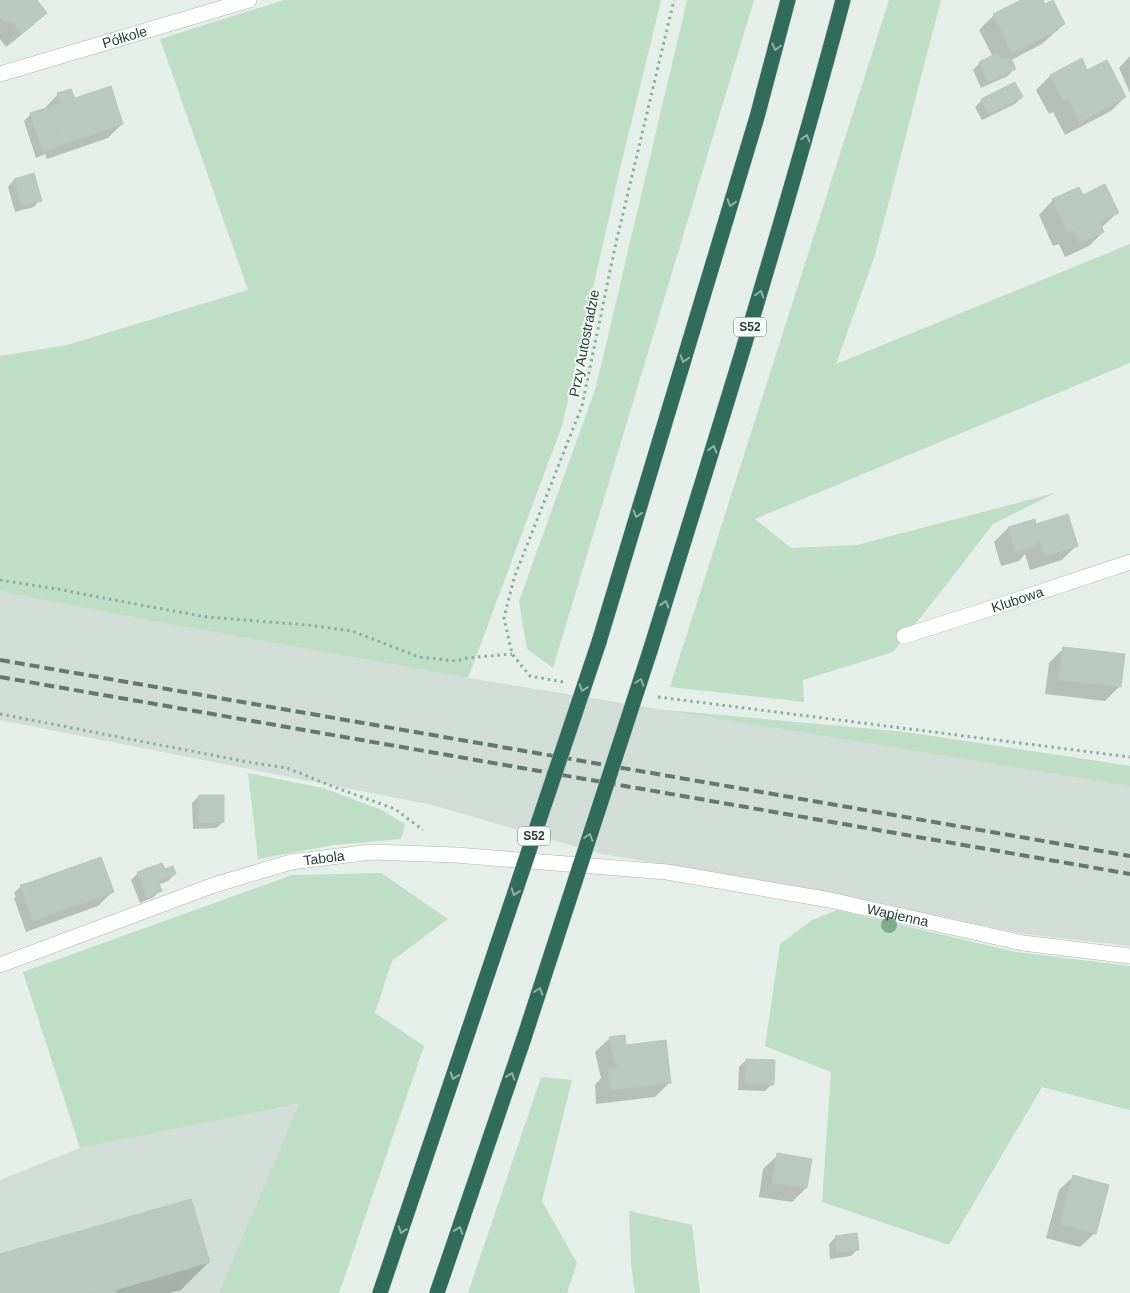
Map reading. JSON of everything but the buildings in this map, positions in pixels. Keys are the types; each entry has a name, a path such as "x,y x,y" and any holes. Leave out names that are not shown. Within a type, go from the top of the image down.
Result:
{"highway":[{"name":"S52","path":"380,1293 599,642 757,117 788,0"},
{"name":"S52","path":"438,1293 524,1038 650,651 738,370 843,0"}],"street":[{"name":"Półkole","path":"0,74 249,0"},
{"name":"Klubowa","path":"904,636 1130,562"},
{"name":"Tabola","path":"0,965 214,885 292,862 371,852 456,855 667,872"},
{"name":"Wapienna","path":"667,872 830,900 1023,943 1130,956"}],"path":[{"name":"Przy Autostradzie","path":"569,683 530,676 512,654 504,618 514,578 582,406 615,247 674,0"},
{"path":"0,580 207,617 308,625 352,631 419,657 456,661 467,658 512,654"},
{"path":"656,696 1130,757"},
{"path":"0,714 287,768 395,809 425,832"}],"shaded area":[{"path":"0,590 152,621 468,678 665,710 905,732 1130,766 1130,946 1023,934 807,888 602,854 432,805 0,720"},
{"path":"300,1104 219,1293 0,1293 0,1180 80,1148"}],"green space":[{"path":"284,0 661,0 619,173 562,426 468,678 152,621 0,591 0,356 67,345 248,290 160,39"},
{"path":"687,0 754,0 553,668 527,649 519,601 596,387"},
{"path":"889,0 941,0 875,255 836,364 1130,244 1130,363 755,519 791,548 857,545 1055,493 993,524 893,652 803,680 804,702 670,687"},
{"path":"665,710 905,732 1130,766 1130,786"},
{"path":"248,773 323,788 382,810 405,824 401,839 334,845 258,859"},
{"path":"381,873 448,919 392,961 375,1013 424,1046 339,1293 219,1293 299,1104 80,1148 23,972 292,875"},
{"path":"837,910 1016,952 1130,966 1130,1110 1042,1087 949,1245 822,1202 831,1072 765,1046 780,944 812,920"},
{"path":"541,1077 572,1080 542,1201 577,1263 567,1293 468,1293"},
{"path":"629,1211 692,1225 700,1293 635,1293 631,1264"}],"railway":[{"path":"0,660 1130,856"},
{"path":"0,677 1130,874"}]}
